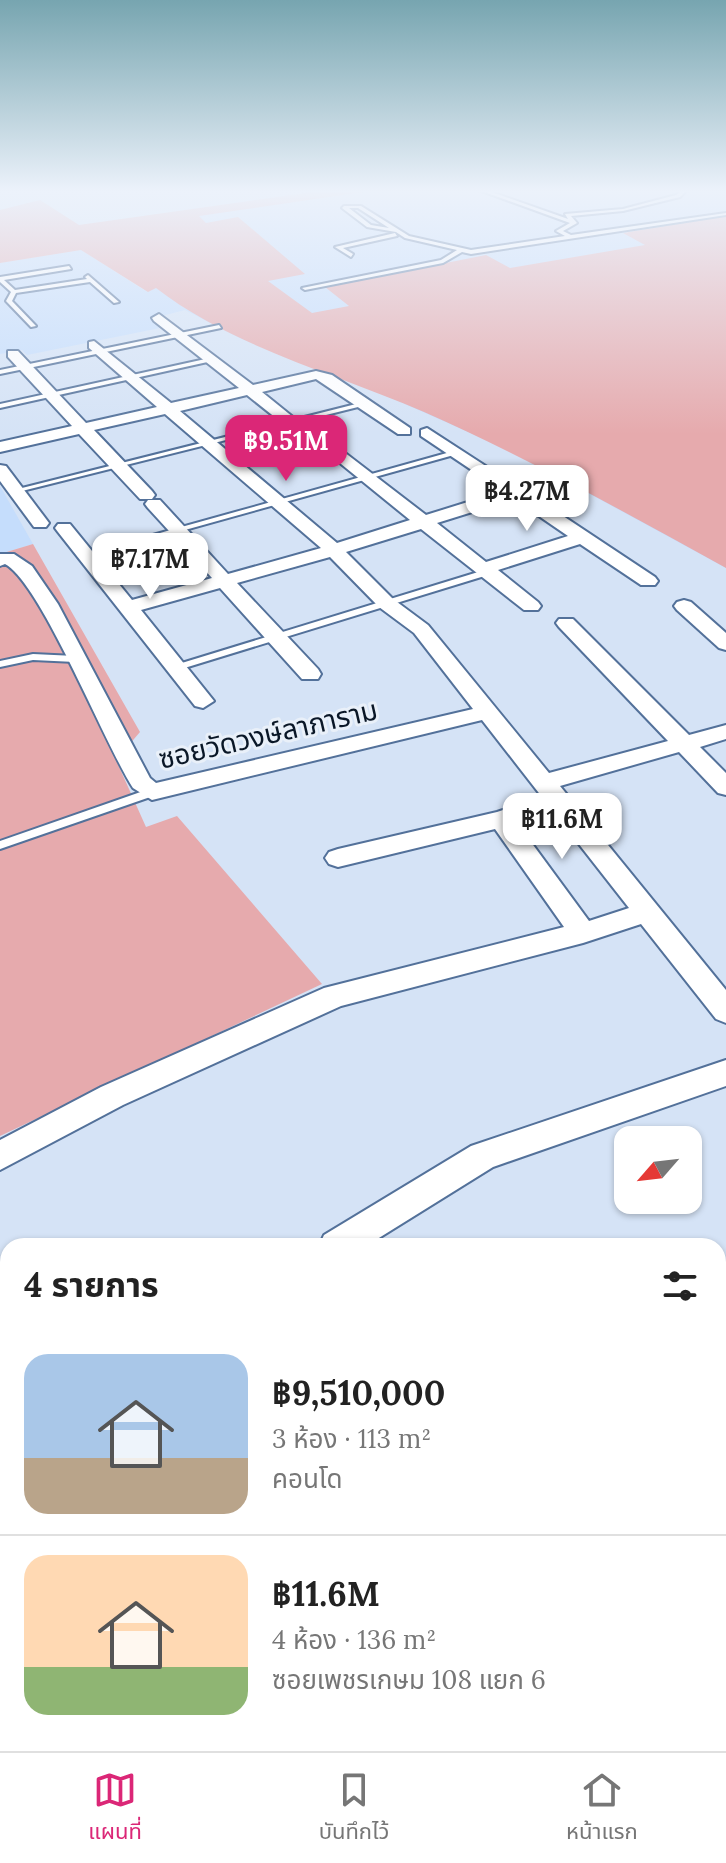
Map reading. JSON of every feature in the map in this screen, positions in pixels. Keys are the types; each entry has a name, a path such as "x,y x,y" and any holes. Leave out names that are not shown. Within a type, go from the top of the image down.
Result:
{"street":[{"path":"159,318 177,335 367,477 531,606"},
{"path":"97,348 334,550 386,603 421,629 726,1011"},
{"path":"13,354 310,674"},
{"path":"0,447 322,375 404,431"},
{"path":"427,433 648,581"},
{"path":"0,470 40,523"},
{"path":"127,608 334,550 560,479"},
{"path":"64,528 203,701"},
{"path":"486,570 583,537"},
{"name":"ซอยวัดวงษ์ลาภาราม","path":"0,560 7,558 23,566 48,604 141,783 152,792 489,712"},
{"path":"684,606 726,644"},
{"path":"566,623 726,787"},
{"path":"338,858 501,819 553,791 726,732"},
{"path":"501,819 583,933"},
{"path":"0,1156 112,1096 323,1000 583,933 647,912"},
{"path":"349,1238 482,1156 726,1073"}],"lane":[{"path":"12,294 0,279 52,271"},
{"path":"305,288 393,271"},
{"path":"84,273 116,302"},
{"path":"0,298 92,280"},
{"path":"12,294 9,301 33,326"},
{"path":"0,372 97,348 219,327"},
{"path":"0,406 210,360"},
{"path":"18,490 364,404"},
{"path":"85,555 457,453"},
{"path":"175,668 486,570"},
{"path":"0,664 33,657 75,659"},
{"path":"0,845 152,792"}],"shaded area":[{"path":"0,271 114,271 147,292 124,271 726,271 726,568 509,450 380,393 242,339 185,310 154,318 160,328 27,355 22,350 0,354"},
{"path":"114,271 301,271 305,274 268,281 312,313 349,306 325,287 407,271 726,271 726,568 501,448 424,412 252,343 186,309 156,288 148,292"},
{"path":"0,486 33,544 0,554"},
{"path":"33,544 140,732 116,760 146,827 177,816 322,984 0,1136 0,554"}]}
